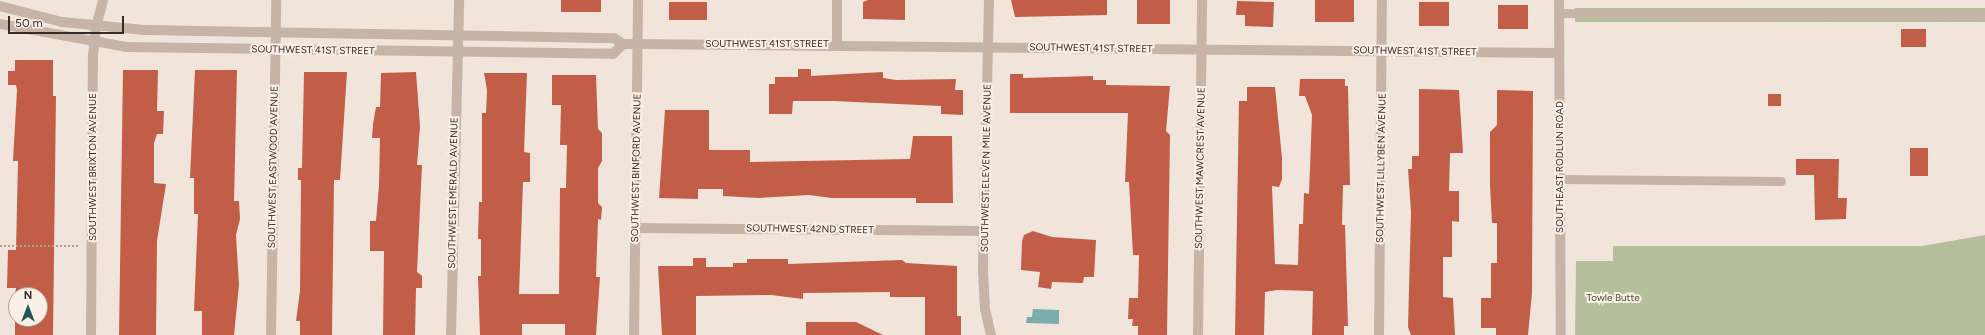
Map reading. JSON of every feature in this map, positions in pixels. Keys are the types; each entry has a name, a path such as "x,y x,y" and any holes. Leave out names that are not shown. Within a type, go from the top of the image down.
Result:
{"street":[{"name":"SOUTHWEST BRIXTON AVENUE","path":"91,335 94,44 96,26 104,0"},
{"name":"SOUTHWEST EASTWOOD AVENUE","path":"271,335 276,0"},
{"name":"SOUTHWEST EMERALD AVENUE","path":"451,335 456,52 459,34 459,0"},
{"name":"SOUTHWEST BINFORD AVENUE","path":"634,335 638,0"},
{"path":"837,44 838,0"},
{"name":"SOUTHWEST ELEVEN MILE AVENUE","path":"989,0 985,309 991,335"},
{"name":"SOUTHWEST MAWCREST AVENUE","path":"1198,335 1202,0"},
{"name":"SOUTHWEST LILLYBEN AVENUE","path":"1379,335 1382,0"},
{"name":"SOUTHEAST RODLUN ROAD","path":"1559,0 1561,335"},
{"name":"SOUTHWEST 41ST STREET","path":"0,6 96,26 275,33 459,34 614,38 623,44 837,44 1559,53"},
{"name":"SOUTHWEST 41ST STREET","path":"0,24 94,44 275,50 613,54 623,44"},
{"name":"SOUTHWEST 42ND STREET","path":"636,228 985,231"}],"lane":[{"path":"1559,13 1985,15"},
{"path":"1561,179 1781,181"}],"path":[{"path":"0,246 92,247"}],"green space":[{"path":"1575,8 1985,8 1985,22 1575,22"},
{"name":"Towle Butte","path":"1985,235 1985,335 1575,335 1576,261 1613,261 1613,246 1922,246"}],"water":[{"path":"1033,309 1059,310 1059,324 1026,323 1027,317 1032,317"}],"building":[{"path":"561,0 601,0 601,12 561,12"},
{"path":"868,0 905,0 905,20 863,19 863,2"},
{"path":"1011,0 1107,0 1107,15 1015,17"},
{"path":"1137,0 1170,0 1170,24 1137,24"},
{"path":"1315,0 1354,0 1354,22 1315,22"},
{"path":"1237,1 1274,2 1273,27 1245,26 1245,15 1236,15"},
{"path":"669,2 707,2 707,20 669,20"},
{"path":"1419,2 1449,2 1449,26 1419,26"},
{"path":"1498,5 1528,5 1528,29 1498,29"},
{"path":"1901,29 1926,29 1926,47 1901,47"},
{"path":"15,60 53,60 53,96 56,96 53,335 15,335 15,327 48,327 48,287 7,288 8,250 16,250 18,161 13,161 17,90 16,85 8,85 8,71 15,71"},
{"path":"798,69 811,69 811,76 883,72 883,78 896,80 956,79 955,90 963,90 963,115 941,114 941,106 834,101 793,101 792,114 769,114 769,84 775,84 775,77 798,77"},
{"path":"123,70 158,70 157,111 164,111 163,134 157,134 154,143 154,183 166,184 157,241 156,335 119,335"},
{"path":"195,70 237,70 234,201 239,201 240,219 236,235 239,285 234,335 202,335 202,311 194,311 198,214 194,214 194,178 190,178"},
{"path":"304,72 347,72 340,180 334,180 332,335 300,335 300,321 296,321 300,291 301,180 298,180 298,168 302,168"},
{"path":"416,72 420,126 417,165 422,165 417,272 422,276 422,288 416,288 415,335 383,335 384,251 370,251 370,221 376,221 379,185 380,138 372,138 373,124 376,107 380,107 381,73"},
{"path":"484,73 527,73 524,152 530,153 530,182 523,182 519,294 559,294 560,188 566,188 567,145 560,145 561,105 552,105 552,75 596,75 598,129 602,133 602,161 598,168 598,203 602,207 601,220 598,219 596,277 600,277 596,335 565,335 565,324 522,324 522,335 480,335 478,276 481,276 481,239 478,239 479,202 482,202 482,113 486,113 487,90"},
{"path":"1010,74 1023,74 1023,78 1093,76 1093,80 1106,80 1106,85 1170,86 1166,131 1170,135 1167,335 1138,335 1138,326 1132,326 1133,319 1128,319 1129,298 1138,298 1139,255 1133,255 1129,182 1125,182 1128,113 1010,113"},
{"path":"1300,79 1345,79 1345,86 1348,86 1350,185 1343,185 1342,225 1345,225 1348,326 1344,326 1344,335 1312,335 1313,291 1277,290 1265,292 1264,335 1235,335 1239,101 1247,101 1247,87 1275,87 1282,158 1282,179 1279,187 1272,186 1275,264 1298,265 1299,224 1303,224 1304,193 1309,194 1312,115 1305,96 1299,96"},
{"path":"1419,89 1459,90 1463,153 1450,153 1449,191 1459,191 1459,222 1452,221 1452,257 1443,257 1443,297 1453,298 1455,335 1411,335 1408,327 1411,212 1408,169 1412,169 1412,156 1419,156"},
{"path":"1497,90 1533,91 1532,293 1528,335 1496,335 1496,328 1481,328 1481,298 1491,298 1491,263 1497,263 1497,223 1492,223 1490,186 1490,132 1497,125"},
{"path":"1768,94 1781,94 1781,106 1768,106"},
{"path":"665,110 709,110 709,150 750,150 750,162 910,159 913,136 952,136 953,203 916,203 916,198 832,198 809,195 759,198 723,196 723,189 698,189 698,199 659,198"},
{"path":"1910,148 1928,148 1928,176 1910,176"},
{"path":"1796,159 1839,159 1838,198 1847,198 1846,219 1815,220 1814,175 1796,175"},
{"path":"1033,231 1052,237 1096,240 1094,277 1084,277 1083,283 1052,282 1051,289 1038,287 1040,272 1021,270 1022,241 1024,235"},
{"path":"693,258 706,258 706,267 733,267 733,263 747,263 747,259 788,259 788,264 902,260 906,263 957,266 957,316 961,316 961,335 925,335 925,297 890,297 890,292 803,293 803,299 771,295 696,296 696,335 662,335 658,266 693,266"},
{"path":"806,322 856,322 883,335 806,335"}]}
